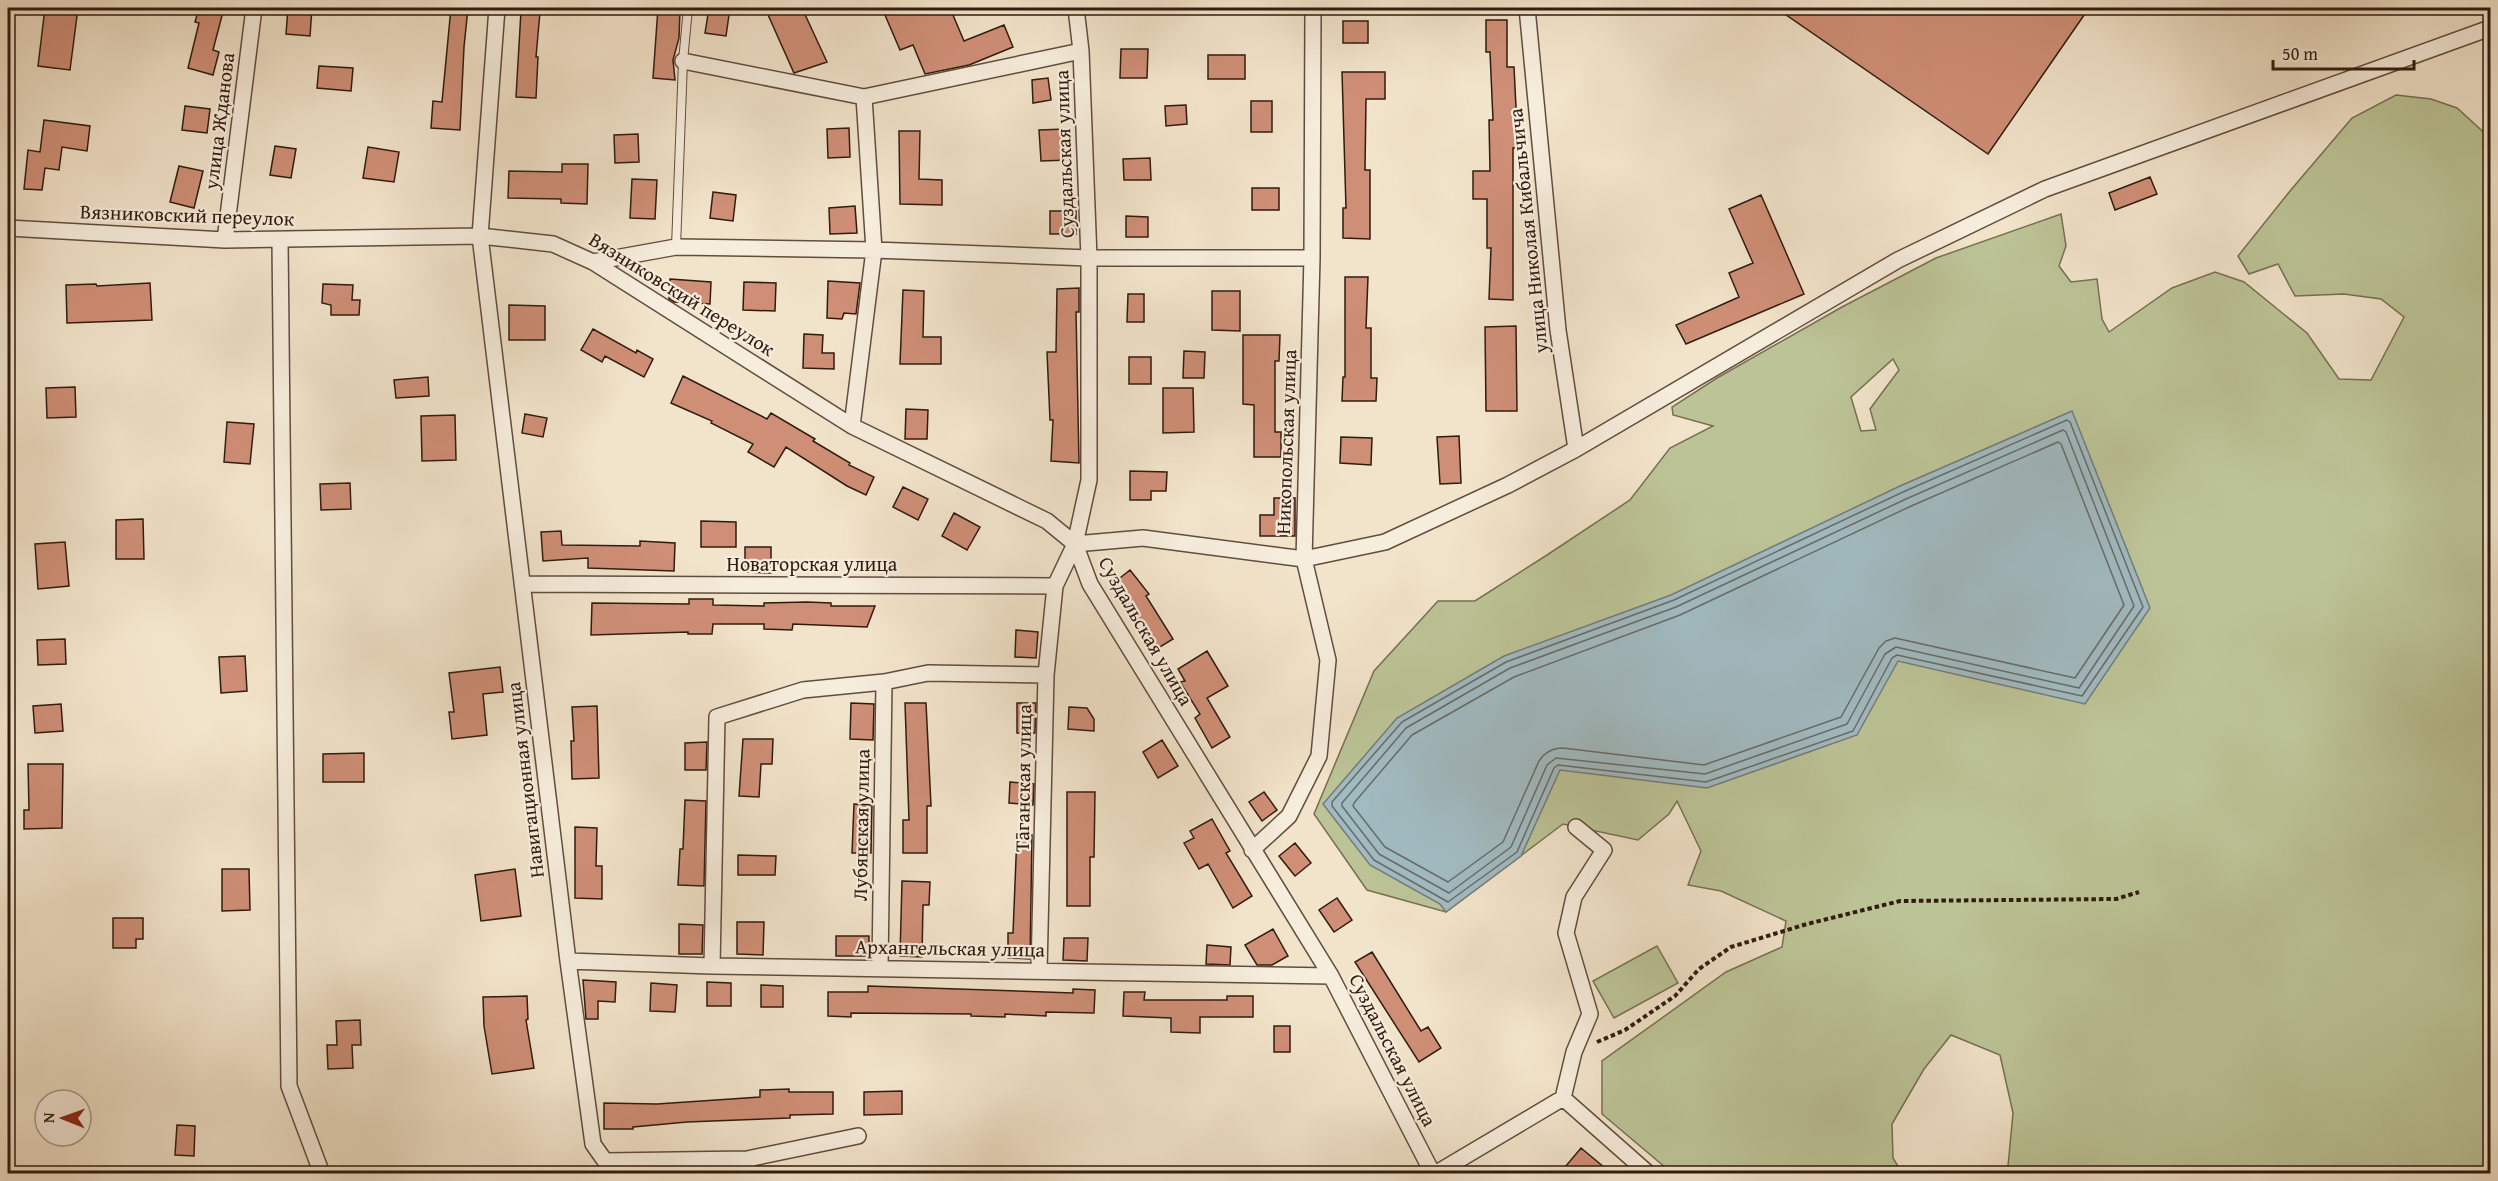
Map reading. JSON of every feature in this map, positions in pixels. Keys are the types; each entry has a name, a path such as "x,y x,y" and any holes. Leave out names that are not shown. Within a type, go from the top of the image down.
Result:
{"street":[{"name":"улица Жданова","path":"225,240 254,8"},
{"name":"Навигационная улица","path":"496,8 480,236 568,961 593,1144 605,1161 748,1166"},
{"name":"Суздальская улица","path":"1076,8 1081,51 1089,258 1089,480 1075,544 1090,584 1251,850 1331,976 1434,1173"},
{"name":"Никопольская улица","path":"1251,850 1289,816 1319,756 1328,660 1304,559 1312,258 1313,8"},
{"name":"улица Николая Кибальчича","path":"1527,8 1558,330 1576,449"},
{"path":"1055,586 1075,544 1143,538 1304,559 1385,542 1508,485 1576,449 1898,260 2044,189 2490,28"},
{"path":"683,61 864,98 1081,51"},
{"path":"852,426 874,250 864,98"},
{"name":"Вязниковский переулок","path":"8,228 280,241 480,236 553,244 593,262 852,426 1047,521 1075,544"},
{"path":"280,241 289,1086 322,1173"},
{"path":"593,262 676,247 874,250 1089,258 1312,258"},
{"name":"Новаторская улица","path":"523,584 1055,586"},
{"name":"Таганская улица","path":"1039,971 1046,675 1055,586"},
{"path":"712,966 717,717 803,690 884,682 928,673 1046,675"},
{"name":"Лубянская улица","path":"880,967 884,682"},
{"path":"1434,1173 1563,1098 1574,1052 1590,1014 1566,933 1574,897 1604,850 1576,827"},
{"name":"Архангельская улица","path":"568,961 712,966 1331,976"},
{"path":"1563,1098 1649,1173"},
{"path":"748,1166 858,1137"}],"lane":[{"path":"676,247 683,61 688,8"}],"path":[{"path":"1574,1052 1625,1029 1665,1003 1675,996 1700,969 1731,947 1808,924 1900,901 2116,899 2139,892"}],"green space":[{"path":"2396,95 2431,99 2457,108 2490,138 2490,1173 2002,1173 2008,1166 2013,1113 2000,1055 1951,1035 1924,1069 1892,1124 1893,1158 1902,1173 1672,1173 1602,1114 1602,1061 1726,972 1782,947 1786,921 1721,891 1688,885 1701,851 1677,801 1669,814 1638,840 1563,824 1446,912 1367,890 1314,814 1374,671 1438,601 1475,601 1630,500 1670,448 1713,426 1673,415 1672,407 1717,378 1842,307 1936,258 2061,214 2066,246 2059,266 2071,282 2097,279 2102,319 2109,332 2172,288 2215,272 2244,282 2307,333 2339,379 2371,380 2404,317 2381,299 2344,294 2295,296 2278,264 2249,274 2238,256 2352,118","holes":["1893,359 1899,370 1870,409 1876,430 1861,431 1851,397"]},
{"path":"1657,946 1678,983 1614,1018 1593,981"}],"water":[{"path":"2072,411 2150,608 2085,704 1898,661 1857,735 1707,788 1560,770 1521,856 1446,912 1440,904 1370,865 1323,804 1397,718 1504,656 1671,595 1900,486"}],"building":[{"path":"45,8 78,8 70,70 38,66"},
{"path":"199,8 224,8 213,50 219,52 213,75 188,68 199,23 195,22"},
{"path":"288,8 312,8 310,36 286,34"},
{"path":"451,8 468,8 460,130 431,128 433,101 442,102"},
{"path":"658,8 680,9 679,38 673,60 675,80 653,78"},
{"path":"709,8 730,8 726,36 705,33"},
{"path":"765,8 802,8 827,62 794,73"},
{"path":"882,8 950,8 964,41 1004,25 1013,47 969,65 925,74 913,45 900,50"},
{"path":"1776,8 2089,8 1988,154"},
{"path":"521,11 540,12 536,57 538,57 536,98 516,97"},
{"path":"1486,20 1507,20 1507,67 1514,67 1518,148 1513,148 1513,300 1489,299 1491,248 1487,248 1487,199 1473,199 1473,171 1490,171 1489,120 1493,120 1490,52 1486,52"},
{"path":"1343,21 1368,21 1368,43 1343,43"},
{"path":"1121,49 1148,49 1147,78 1120,78"},
{"path":"1208,55 1245,55 1245,79 1208,79"},
{"path":"319,66 353,68 351,91 317,88"},
{"path":"1342,72 1385,72 1385,99 1366,99 1365,170 1370,170 1370,239 1343,238 1343,208 1346,208"},
{"path":"1048,78 1051,100 1033,103 1032,80"},
{"path":"1251,101 1272,101 1272,132 1251,132"},
{"path":"1186,105 1187,124 1166,126 1165,106"},
{"path":"185,106 210,109 207,133 182,130"},
{"path":"44,120 90,126 87,151 62,147 59,170 45,168 42,190 24,189 28,150 40,152"},
{"path":"849,128 850,157 828,158 827,129"},
{"path":"1066,129 1068,160 1041,161 1039,130"},
{"path":"899,131 920,131 919,179 942,180 942,205 900,204"},
{"path":"638,134 639,162 615,163 614,135"},
{"path":"275,146 296,149 291,178 270,175"},
{"path":"368,147 399,152 394,182 363,178"},
{"path":"1150,158 1151,180 1124,180 1123,159"},
{"path":"562,164 588,164 587,204 561,203 561,199 508,198 509,171 562,172"},
{"path":"179,166 203,171 194,208 170,202"},
{"path":"2150,177 2157,194 2115,210 2109,193"},
{"path":"632,179 657,180 655,219 630,218"},
{"path":"1252,188 1279,188 1279,210 1252,210"},
{"path":"713,192 736,195 733,221 710,218"},
{"path":"1761,195 1804,294 1686,344 1676,325 1739,297 1729,273 1753,263 1729,209"},
{"path":"855,206 857,233 830,234 829,208"},
{"path":"1050,211 1076,211 1076,234 1050,234"},
{"path":"1126,216 1148,217 1148,237 1126,237"},
{"path":"1345,277 1368,277 1366,328 1371,328 1371,378 1377,378 1376,401 1342,401 1343,377 1345,377"},
{"path":"670,279 711,282 710,304 674,302 669,299"},
{"path":"828,281 860,283 856,314 844,313 842,319 827,318"},
{"path":"744,282 776,283 775,311 743,310"},
{"path":"150,283 152,320 67,323 66,285"},
{"path":"323,284 353,285 352,300 360,300 359,315 331,315 331,305 322,303"},
{"path":"1079,288 1079,312 1076,312 1079,463 1051,461 1053,420 1050,420 1047,352 1056,352 1057,289"},
{"path":"903,290 924,291 923,337 941,337 941,364 900,364"},
{"path":"1212,291 1240,291 1240,331 1212,330"},
{"path":"1128,294 1144,294 1144,322 1127,322"},
{"path":"509,305 545,306 545,340 509,340"},
{"path":"1516,326 1517,411 1486,411 1485,327"},
{"path":"593,329 636,353 637,350 653,359 644,377 605,356 602,362 581,350"},
{"path":"804,334 823,335 822,353 834,353 834,369 803,368"},
{"path":"1243,335 1280,335 1279,361 1275,361 1275,432 1281,432 1281,457 1254,457 1254,405 1243,404"},
{"path":"1184,351 1205,352 1204,378 1183,378"},
{"path":"1129,357 1151,357 1151,384 1129,384"},
{"path":"683,376 767,419 771,413 815,439 813,441 850,463 849,465 874,477 866,495 847,486 786,447 774,467 748,452 753,444 711,423 712,421 671,403"},
{"path":"428,377 429,396 396,398 394,380"},
{"path":"75,387 76,417 47,418 46,388"},
{"path":"1163,388 1193,388 1194,432 1163,433"},
{"path":"906,409 928,410 927,439 905,439"},
{"path":"525,414 547,418 543,437 522,433"},
{"path":"455,415 456,460 422,461 421,416"},
{"path":"227,422 254,424 250,464 224,462"},
{"path":"1459,436 1461,483 1440,484 1437,437"},
{"path":"1341,437 1372,438 1371,465 1340,463"},
{"path":"1130,471 1167,472 1166,491 1151,491 1151,500 1130,500"},
{"path":"350,483 351,509 321,510 320,484"},
{"path":"903,487 928,499 918,520 893,507"},
{"path":"1274,498 1295,498 1295,536 1260,536 1260,515 1274,515"},
{"path":"954,513 980,527 967,550 942,536"},
{"path":"143,519 144,559 116,559 116,520"},
{"path":"701,521 736,522 736,547 701,547"},
{"path":"561,531 562,545 640,546 640,541 675,543 674,571 588,568 588,558 543,561 541,532"},
{"path":"65,542 69,586 38,589 35,544"},
{"path":"745,547 771,547 771,573 745,572"},
{"path":"1130,570 1149,594 1146,596 1173,639 1155,650 1141,628 1144,626 1111,585"},
{"path":"689,599 713,599 713,605 764,606 764,603 807,602 831,603 831,606 875,606 867,627 793,624 792,630 764,629 764,624 713,624 712,634 688,634 688,632 591,635 592,603 689,604"},
{"path":"1016,630 1038,632 1036,658 1015,657"},
{"path":"65,639 66,664 38,665 37,640"},
{"path":"1207,651 1228,686 1207,698 1230,737 1212,748 1195,718 1200,714 1180,682 1185,681 1178,669"},
{"path":"245,656 247,691 221,693 219,657"},
{"path":"500,667 503,692 483,694 487,735 452,739 449,712 454,712 449,673"},
{"path":"851,703 874,704 873,740 850,739"},
{"path":"905,703 926,703 931,806 927,806 927,853 903,853 903,820 909,820"},
{"path":"1017,703 1036,703 1035,733 1017,733"},
{"path":"61,704 63,731 35,733 33,706"},
{"path":"597,706 599,778 572,779 571,741 574,741 572,707"},
{"path":"1069,707 1087,708 1094,719 1094,731 1068,729"},
{"path":"743,739 773,739 772,764 761,764 759,797 739,796"},
{"path":"1162,740 1178,766 1158,778 1143,752"},
{"path":"707,742 706,770 685,770 685,743"},
{"path":"364,753 364,782 323,782 323,754"},
{"path":"28,764 63,764 62,828 24,829 24,810 29,810"},
{"path":"1010,782 1034,784 1033,805 1009,803"},
{"path":"1067,792 1095,792 1094,857 1090,857 1090,906 1067,906"},
{"path":"1264,792 1277,810 1262,821 1249,802"},
{"path":"685,800 706,801 704,886 678,885 680,849 683,849"},
{"path":"854,804 872,805 871,853 852,853"},
{"path":"1212,819 1230,851 1226,853 1252,896 1233,908 1208,864 1199,869 1184,843 1194,838 1190,831"},
{"path":"575,827 597,828 596,866 602,866 602,899 575,898"},
{"path":"1017,834 1032,835 1030,959 1008,958 1008,933 1013,933"},
{"path":"1295,843 1311,863 1295,876 1279,856"},
{"path":"738,855 776,856 775,875 738,875"},
{"path":"222,869 249,869 250,910 222,911"},
{"path":"515,869 521,916 481,921 475,875"},
{"path":"902,881 930,882 929,905 923,905 922,957 900,956"},
{"path":"1337,898 1352,920 1334,932 1319,910"},
{"path":"113,918 143,918 143,939 136,939 136,948 113,948"},
{"path":"737,922 764,922 763,955 737,954"},
{"path":"679,924 703,925 702,954 679,954"},
{"path":"1273,929 1288,956 1272,965 1257,965 1245,945"},
{"path":"836,936 869,936 869,956 836,956"},
{"path":"1064,938 1088,938 1087,961 1063,960"},
{"path":"1207,945 1231,947 1230,965 1206,964"},
{"path":"1372,952 1421,1031 1428,1027 1441,1048 1419,1062 1355,962"},
{"path":"583,980 616,982 615,1002 598,1001 598,1019 586,1019"},
{"path":"707,982 731,983 731,1006 707,1006"},
{"path":"651,983 677,985 675,1012 650,1011"},
{"path":"761,985 783,986 783,1007 761,1007"},
{"path":"868,986 1073,993 1073,989 1095,990 1094,1013 1046,1012 1046,1016 1005,1014 1005,1017 971,1016 971,1014 851,1013 851,1017 828,1016 828,992 868,992"},
{"path":"1124,992 1145,992 1144,1000 1227,1000 1227,996 1253,996 1253,1017 1200,1017 1200,1033 1171,1032 1171,1018 1123,1016"},
{"path":"527,996 528,1019 526,1020 534,1068 492,1074 484,1026 483,997"},
{"path":"360,1020 361,1045 352,1045 353,1068 328,1069 327,1045 337,1045 336,1021"},
{"path":"1274,1026 1290,1026 1290,1052 1274,1052"},
{"path":"789,1089 789,1092 833,1092 833,1114 687,1122 633,1127 633,1129 604,1129 604,1103 657,1104 760,1097 760,1090"},
{"path":"902,1091 902,1114 864,1115 864,1092"},
{"path":"177,1125 195,1126 194,1156 175,1155"},
{"path":"1581,1148 1611,1173 1560,1173"}]}
